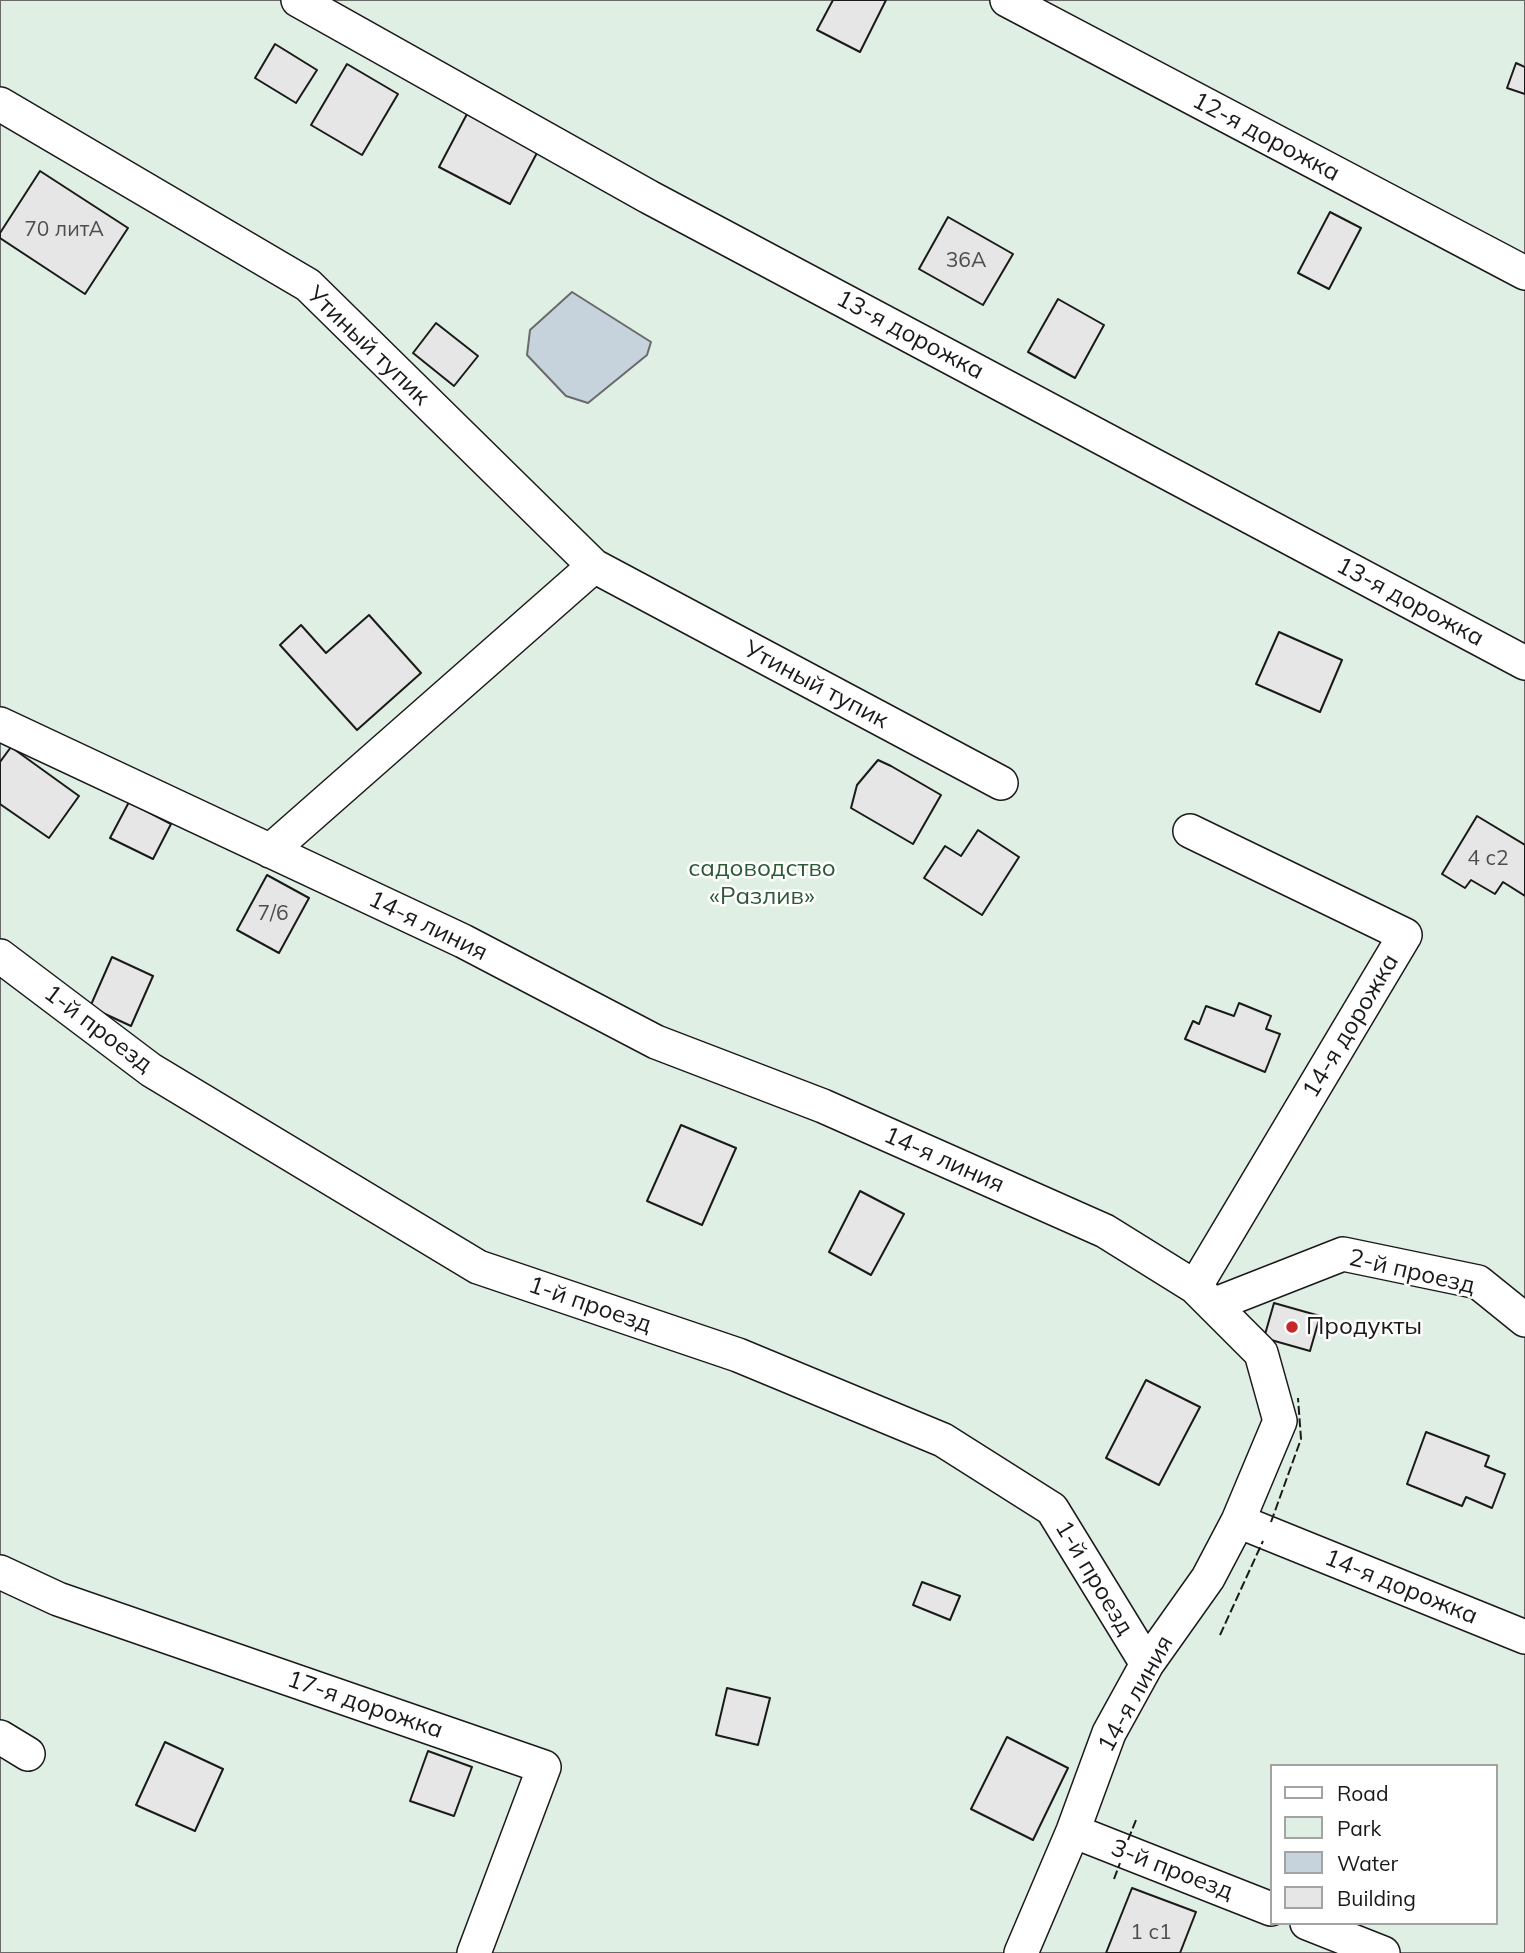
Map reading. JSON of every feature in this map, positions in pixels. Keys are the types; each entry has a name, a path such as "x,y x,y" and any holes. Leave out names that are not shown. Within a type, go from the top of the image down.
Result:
{"street":[{"name":"13-я дорожка","path":"298,0 662,203 1525,663"},
{"name":"12-я дорожка","path":"1007,0 1525,273"},
{"name":"Утиный тупик","path":"0,104 307,285 593,566 1001,783"},
{"path":"270,851 593,566"},
{"name":"14-я линия","path":"0,724 463,941 656,1042 823,1105 1105,1231 1204,1296 1261,1353 1280,1421 1238,1521 1208,1578 1147,1664 1109,1732 1073,1831 1021,1953"},
{"name":"14-я дорожка","path":"1190,831 1405,935 1204,1296"},
{"name":"1-й проезд","path":"0,956 151,1070 478,1267 738,1355 943,1440 1052,1510 1147,1664"},
{"name":"2-й проезд","path":"1204,1296 1343,1254 1478,1282 1525,1320"},
{"name":"14-я дорожка","path":"1238,1521 1525,1637"},
{"name":"17-я дорожка","path":"0,1572 58,1599 544,1767 474,1953"},
{"path":"0,1737 28,1754"},
{"name":"3-й проезд","path":"1073,1831 1270,1909"},
{"path":"1312,1925 1384,1953"}],"green space":[{"name":"садоводство «Разлив»","path":"0,0 1525,0 1525,1953 0,1953"}],"water":[{"path":"572,292 651,342 647,355 588,403 566,396 527,355 530,330"}],"building":[{"path":"833,0 886,0 860,52 817,30"},
{"path":"275,44 317,70 296,103 255,78"},
{"path":"1516,63 1525,67 1525,94 1507,88"},
{"path":"347,64 398,94 362,155 311,125"},
{"path":"467,114 538,151 510,204 439,167"},
{"path":"40,171 128,228 85,294 0,238 0,233"},
{"path":"1330,212 1361,228 1329,289 1298,273"},
{"path":"948,217 1013,254 983,305 919,269"},
{"path":"1058,299 1104,325 1075,378 1028,352"},
{"path":"436,323 478,356 454,386 413,353"},
{"path":"369,615 421,673 357,730 280,645 301,625 326,653"},
{"path":"1279,632 1342,660 1320,712 1256,684"},
{"path":"11,747 79,796 49,838 0,804 0,762"},
{"path":"878,760 941,795 913,844 851,808 857,785"},
{"path":"129,802 171,824 153,859 110,838"},
{"path":"1477,816 1525,845 1525,896 1503,882 1495,894 1471,880 1465,888 1442,874"},
{"path":"978,830 1019,857 982,915 924,878 945,846 961,856"},
{"path":"267,875 309,898 279,953 237,930"},
{"path":"112,957 153,976 131,1026 90,1007"},
{"path":"1239,1003 1271,1016 1266,1029 1280,1034 1265,1072 1185,1039 1193,1021 1199,1024 1206,1006 1234,1016"},
{"path":"681,1125 736,1148 702,1225 647,1201"},
{"path":"860,1191 904,1214 871,1275 829,1252"},
{"name":"Продукты","path":"1274,1303 1320,1316 1310,1351 1264,1338"},
{"path":"1146,1380 1200,1407 1159,1485 1106,1458"},
{"path":"1426,1432 1489,1456 1485,1466 1505,1474 1492,1508 1466,1497 1462,1506 1407,1484"},
{"path":"922,1582 960,1596 950,1620 913,1605"},
{"path":"727,1688 770,1698 758,1745 716,1735"},
{"path":"1007,1737 1068,1768 1033,1840 971,1809"},
{"path":"165,1742 223,1769 195,1831 136,1805"},
{"path":"428,1751 472,1767 454,1816 410,1801"},
{"path":"1132,1888 1196,1912 1180,1953 1106,1953"}],"fence":[{"path":"1271,1522 1301,1439 1298,1398"},
{"path":"1220,1635 1263,1541"},
{"path":"1128,1840 1136,1820"},
{"path":"1114,1879 1120,1863"}],"place":[{"name":"Продукты","path":"1292,1327"}]}
